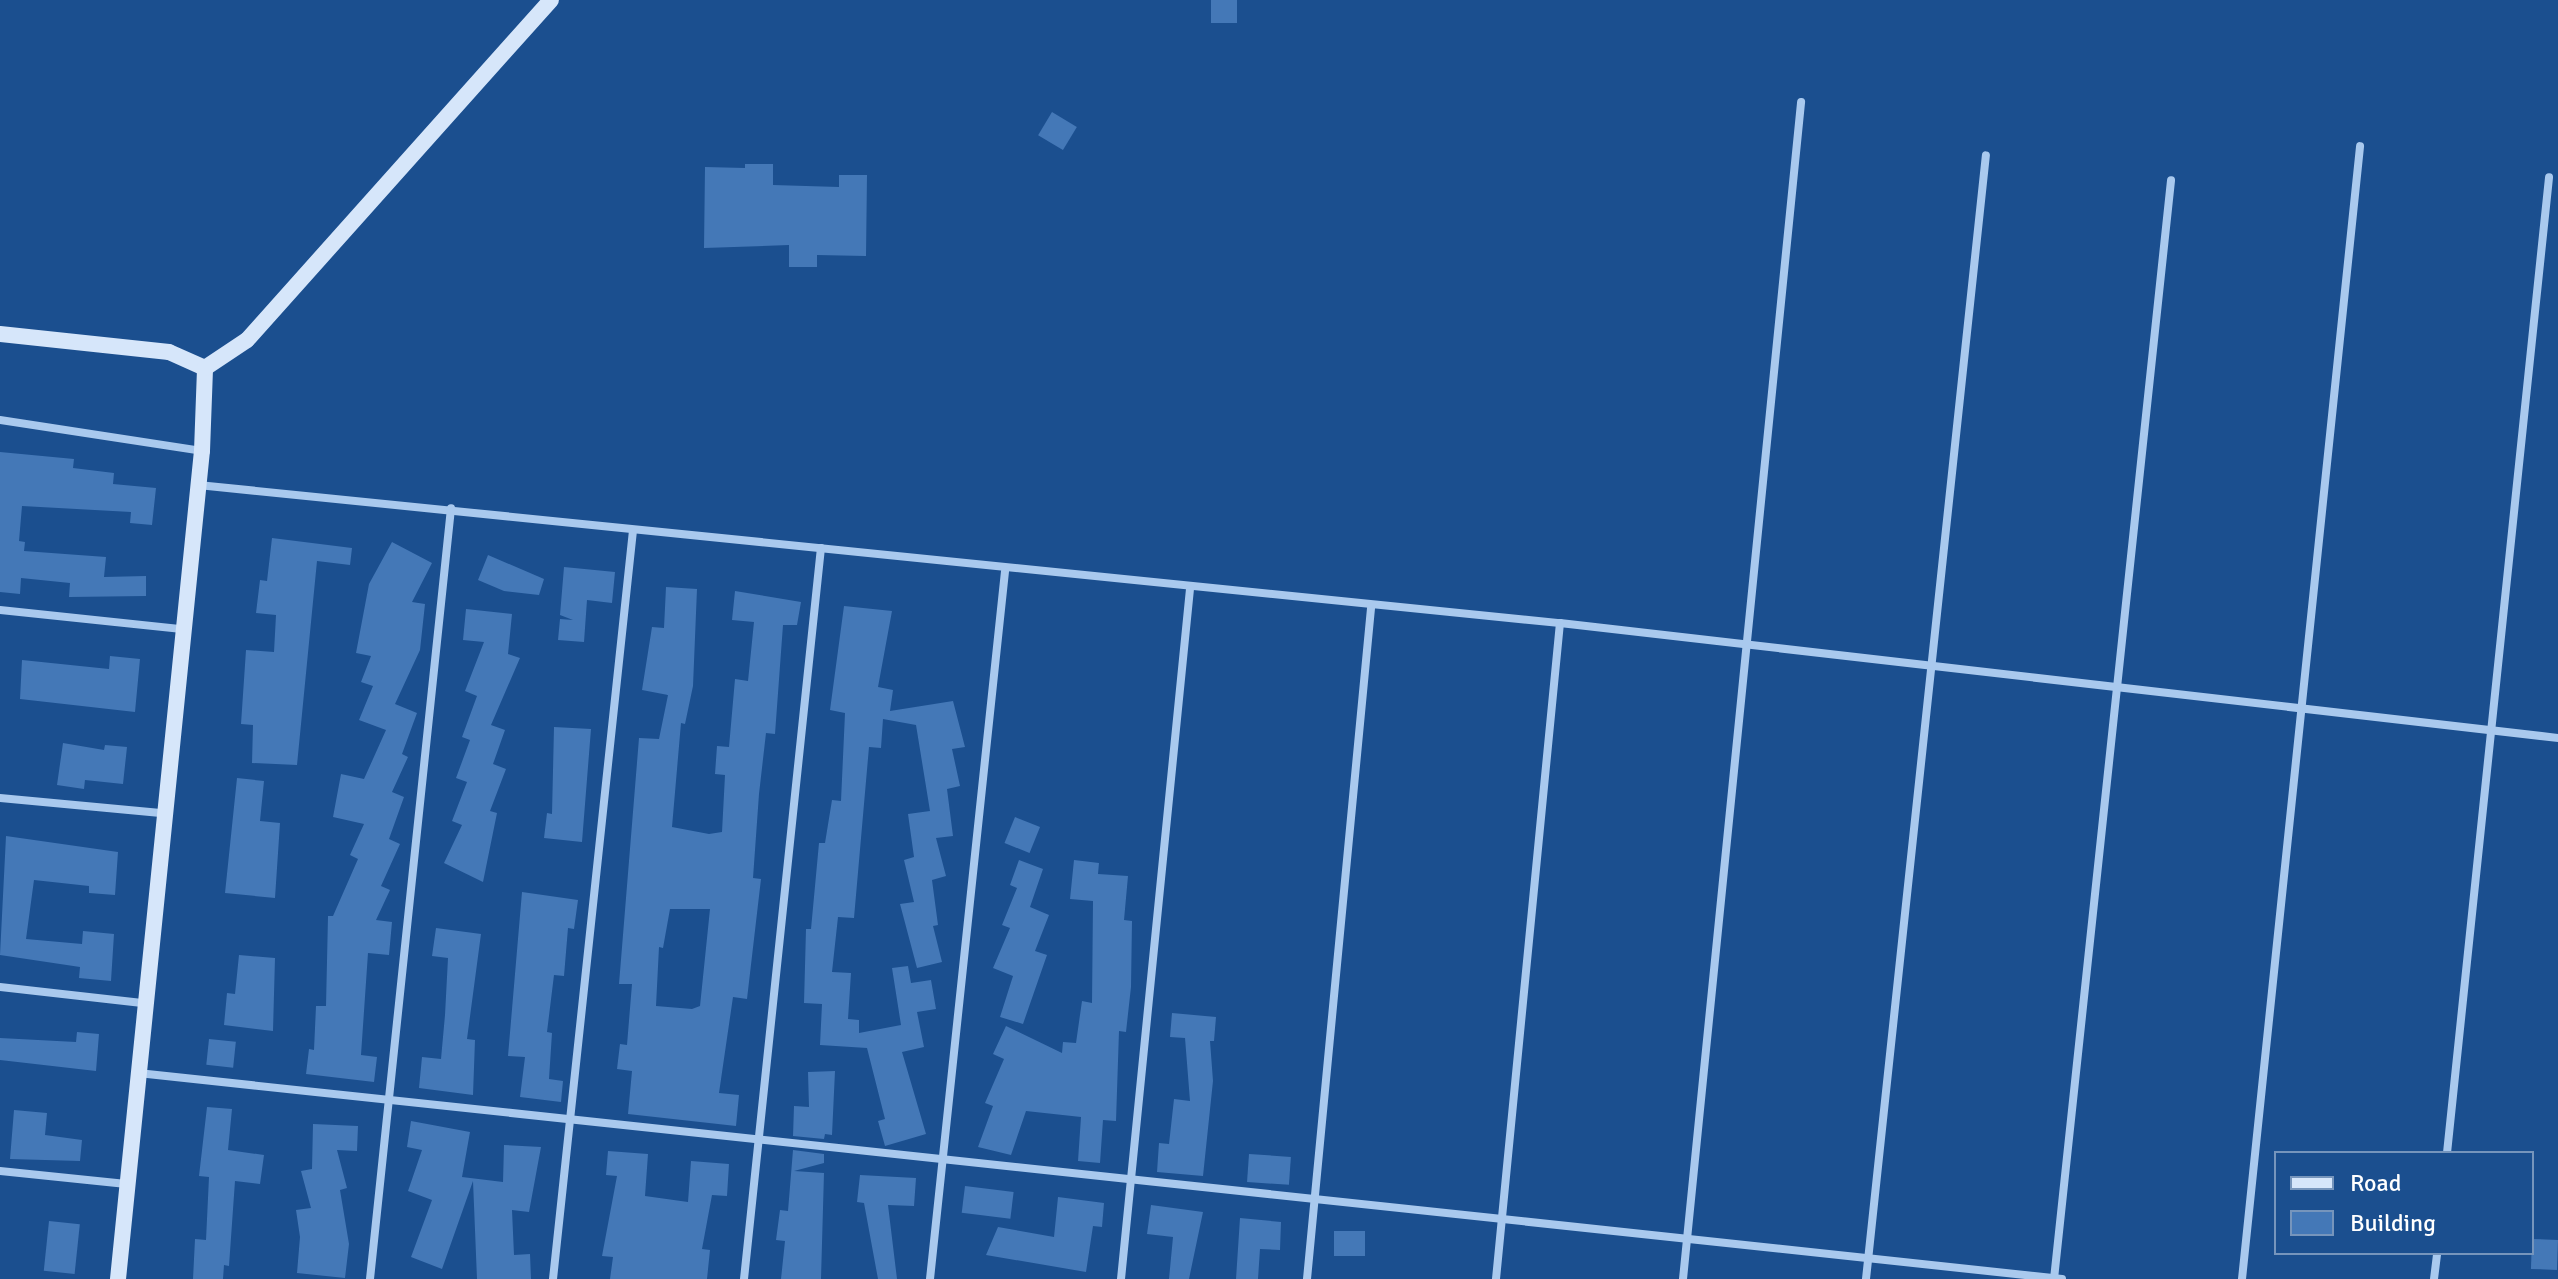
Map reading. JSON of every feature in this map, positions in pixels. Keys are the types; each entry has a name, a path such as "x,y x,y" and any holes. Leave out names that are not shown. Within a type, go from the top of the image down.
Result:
{"street":[{"path":"205,368 247,340 551,0"},
{"path":"1683,1279 1801,102"},
{"path":"2242,1279 2305,707 2360,146"},
{"path":"1866,1279 1934,666 1986,155"},
{"path":"2447,1151 2549,177"},
{"path":"2054,1279 2171,180"},
{"path":"0,334 169,352 205,368"},
{"path":"118,1279 142,1003 202,451 205,368"},
{"path":"0,420 202,451"},
{"path":"198,485 451,508 1005,571 1371,608 1560,623 2558,738"},
{"path":"370,1279 451,508"},
{"path":"553,1279 633,530"},
{"path":"744,1279 821,548"},
{"path":"930,1279 1005,571"},
{"path":"1121,1279 1190,589"},
{"path":"1307,1279 1371,608"},
{"path":"0,610 182,629"},
{"path":"1496,1279 1560,623"},
{"path":"0,798 163,813"},
{"path":"0,987 142,1003"},
{"path":"137,1073 390,1096 761,1140 1316,1196 2062,1279"},
{"path":"0,1171 126,1184"},
{"path":"2434,1279 2437,1255"}],"building":[{"path":"1211,0 1237,0 1237,23 1211,23"},
{"path":"1052,112 1077,127 1063,150 1038,135"},
{"path":"745,164 773,164 773,185 839,187 839,175 867,175 866,256 817,255 817,267 789,267 789,245 704,248 705,167 745,168"},
{"path":"0,452 74,459 73,468 114,473 113,484 156,488 152,525 130,523 131,512 22,506 19,541 25,542 24,551 106,557 104,577 146,576 146,596 69,597 70,583 21,578 20,594 0,592"},
{"path":"272,538 352,548 350,565 317,561 297,765 252,763 253,725 241,724 246,650 274,652 276,615 256,613 260,580 267,581"},
{"path":"392,542 432,563 412,602 425,604 420,650 395,704 417,713 402,754 408,757 392,792 404,797 389,839 400,844 381,886 390,890 376,920 392,922 389,955 368,953 361,1055 377,1057 374,1082 306,1074 309,1049 314,1050 316,1006 326,1006 328,916 333,916 358,859 350,855 364,824 333,817 341,774 364,779 386,730 359,720 373,686 361,682 371,656 356,653 369,584"},
{"path":"488,555 544,579 539,595 504,591 478,580"},
{"path":"564,567 615,572 612,603 587,600 584,642 558,640 560,619 573,620 560,615"},
{"path":"666,587 697,589 693,686 685,724 681,723 672,827 709,834 722,832 725,775 715,774 717,746 729,747 735,679 748,681 754,622 732,620 735,591 801,602 797,625 783,625 775,734 766,733 759,794 753,878 761,879 747,999 733,997 719,1093 739,1095 736,1126 628,1114 632,1071 617,1069 620,1044 627,1045 632,984 619,984 639,738 659,739 668,695 642,690 652,627 664,628","holes":["670,909 710,909 700,1006 692,1009 656,1006 659,947 663,948"]},
{"path":"844,606 892,611 878,687 893,690 890,711 953,701 965,747 952,749 960,786 947,789 953,836 936,838 946,876 932,880 938,925 933,926 942,962 917,968 900,904 914,902 904,860 914,857 908,814 930,811 916,725 883,719 881,748 869,747 854,918 838,917 832,972 851,973 848,1019 859,1020 859,1033 901,1025 892,968 908,966 911,983 931,980 936,1009 917,1012 924,1047 902,1052 926,1134 885,1146 878,1121 885,1119 867,1048 820,1045 822,1004 804,1003 806,929 811,929 819,843 825,843 832,800 841,801 845,713 830,710"},
{"path":"466,609 512,614 508,654 520,658 491,725 505,730 493,764 506,769 490,811 497,813 483,882 444,863 462,825 452,821 467,782 456,778 470,740 462,737 477,696 465,691 484,642 463,640"},
{"path":"110,656 140,659 135,712 20,699 22,660 109,669"},
{"path":"554,727 591,729 582,842 544,838 547,813 552,814"},
{"path":"63,743 104,750 105,745 127,747 123,784 85,780 84,789 57,785"},
{"path":"237,778 264,781 260,821 280,823 275,898 225,893"},
{"path":"1015,817 1040,827 1030,853 1005,843"},
{"path":"6,836 118,852 115,895 89,893 89,886 34,880 26,939 82,944 83,931 114,934 111,981 79,978 80,967 0,955"},
{"path":"1019,860 1043,869 1030,907 1049,915 1035,951 1047,955 1023,1024 1000,1017 1013,976 993,968 1010,928 1002,925 1017,888 1010,885"},
{"path":"1074,860 1099,863 1098,874 1128,876 1124,920 1132,921 1131,987 1126,1032 1119,1031 1116,1121 1103,1120 1100,1163 1078,1161 1081,1117 1026,1111 1011,1155 978,1147 993,1106 985,1103 1004,1059 993,1054 1006,1026 1062,1053 1063,1042 1076,1043 1082,1001 1092,1003 1093,901 1070,899"},
{"path":"522,892 578,900 574,929 568,928 564,976 554,975 547,1032 552,1033 549,1079 563,1081 561,1102 520,1097 525,1057 508,1056"},
{"path":"436,928 481,934 467,1039 475,1040 473,1095 419,1088 422,1057 441,1059 448,958 432,956"},
{"path":"239,955 275,958 273,1031 224,1025 227,993 235,994"},
{"path":"1172,1013 1216,1017 1214,1041 1210,1041 1213,1081 1203,1176 1157,1172 1159,1143 1169,1144 1174,1099 1190,1101 1185,1038 1170,1037"},
{"path":"77,1032 99,1034 96,1071 0,1060 0,1038 76,1042"},
{"path":"209,1039 236,1042 233,1068 206,1065"},
{"path":"835,1071 832,1135 825,1134 824,1139 793,1136 794,1106 809,1107 808,1072"},
{"path":"207,1107 232,1109 228,1150 264,1155 260,1184 235,1181 229,1266 224,1265 223,1279 193,1279 195,1239 206,1240 209,1177 199,1176"},
{"path":"14,1110 47,1113 45,1135 82,1140 80,1161 10,1159"},
{"path":"411,1121 470,1132 462,1177 503,1182 504,1145 541,1147 529,1212 512,1210 514,1255 530,1254 531,1279 477,1279 473,1181 442,1269 411,1257 432,1200 408,1191 422,1150 407,1147"},
{"path":"313,1124 358,1126 357,1151 337,1150 347,1188 340,1190 349,1244 345,1278 297,1273 300,1237 296,1210 311,1208 301,1171 312,1169"},
{"path":"793,1150 824,1154 824,1163 794,1171 824,1173 821,1279 781,1279 785,1241 776,1240 780,1210 788,1211"},
{"path":"608,1151 648,1154 645,1196 688,1202 691,1161 729,1164 727,1196 712,1195 702,1249 710,1250 707,1279 610,1279 613,1257 602,1256 617,1176 606,1175"},
{"path":"1249,1154 1291,1157 1289,1185 1247,1182"},
{"path":"860,1175 916,1178 914,1206 888,1205 897,1279 878,1279 864,1203 857,1202"},
{"path":"965,1186 1014,1192 1010,1219 962,1213"},
{"path":"1058,1197 1104,1203 1102,1227 1093,1226 1086,1272 986,1255 998,1227 1054,1237"},
{"path":"1151,1205 1203,1212 1189,1279 1169,1279 1173,1237 1147,1234"},
{"path":"1240,1218 1281,1222 1280,1250 1260,1249 1258,1279 1236,1279"},
{"path":"49,1221 80,1224 75,1274 44,1271"},
{"path":"1334,1231 1365,1231 1365,1256 1334,1256"},
{"path":"2534,1239 2558,1240 2557,1270 2531,1269"}]}
